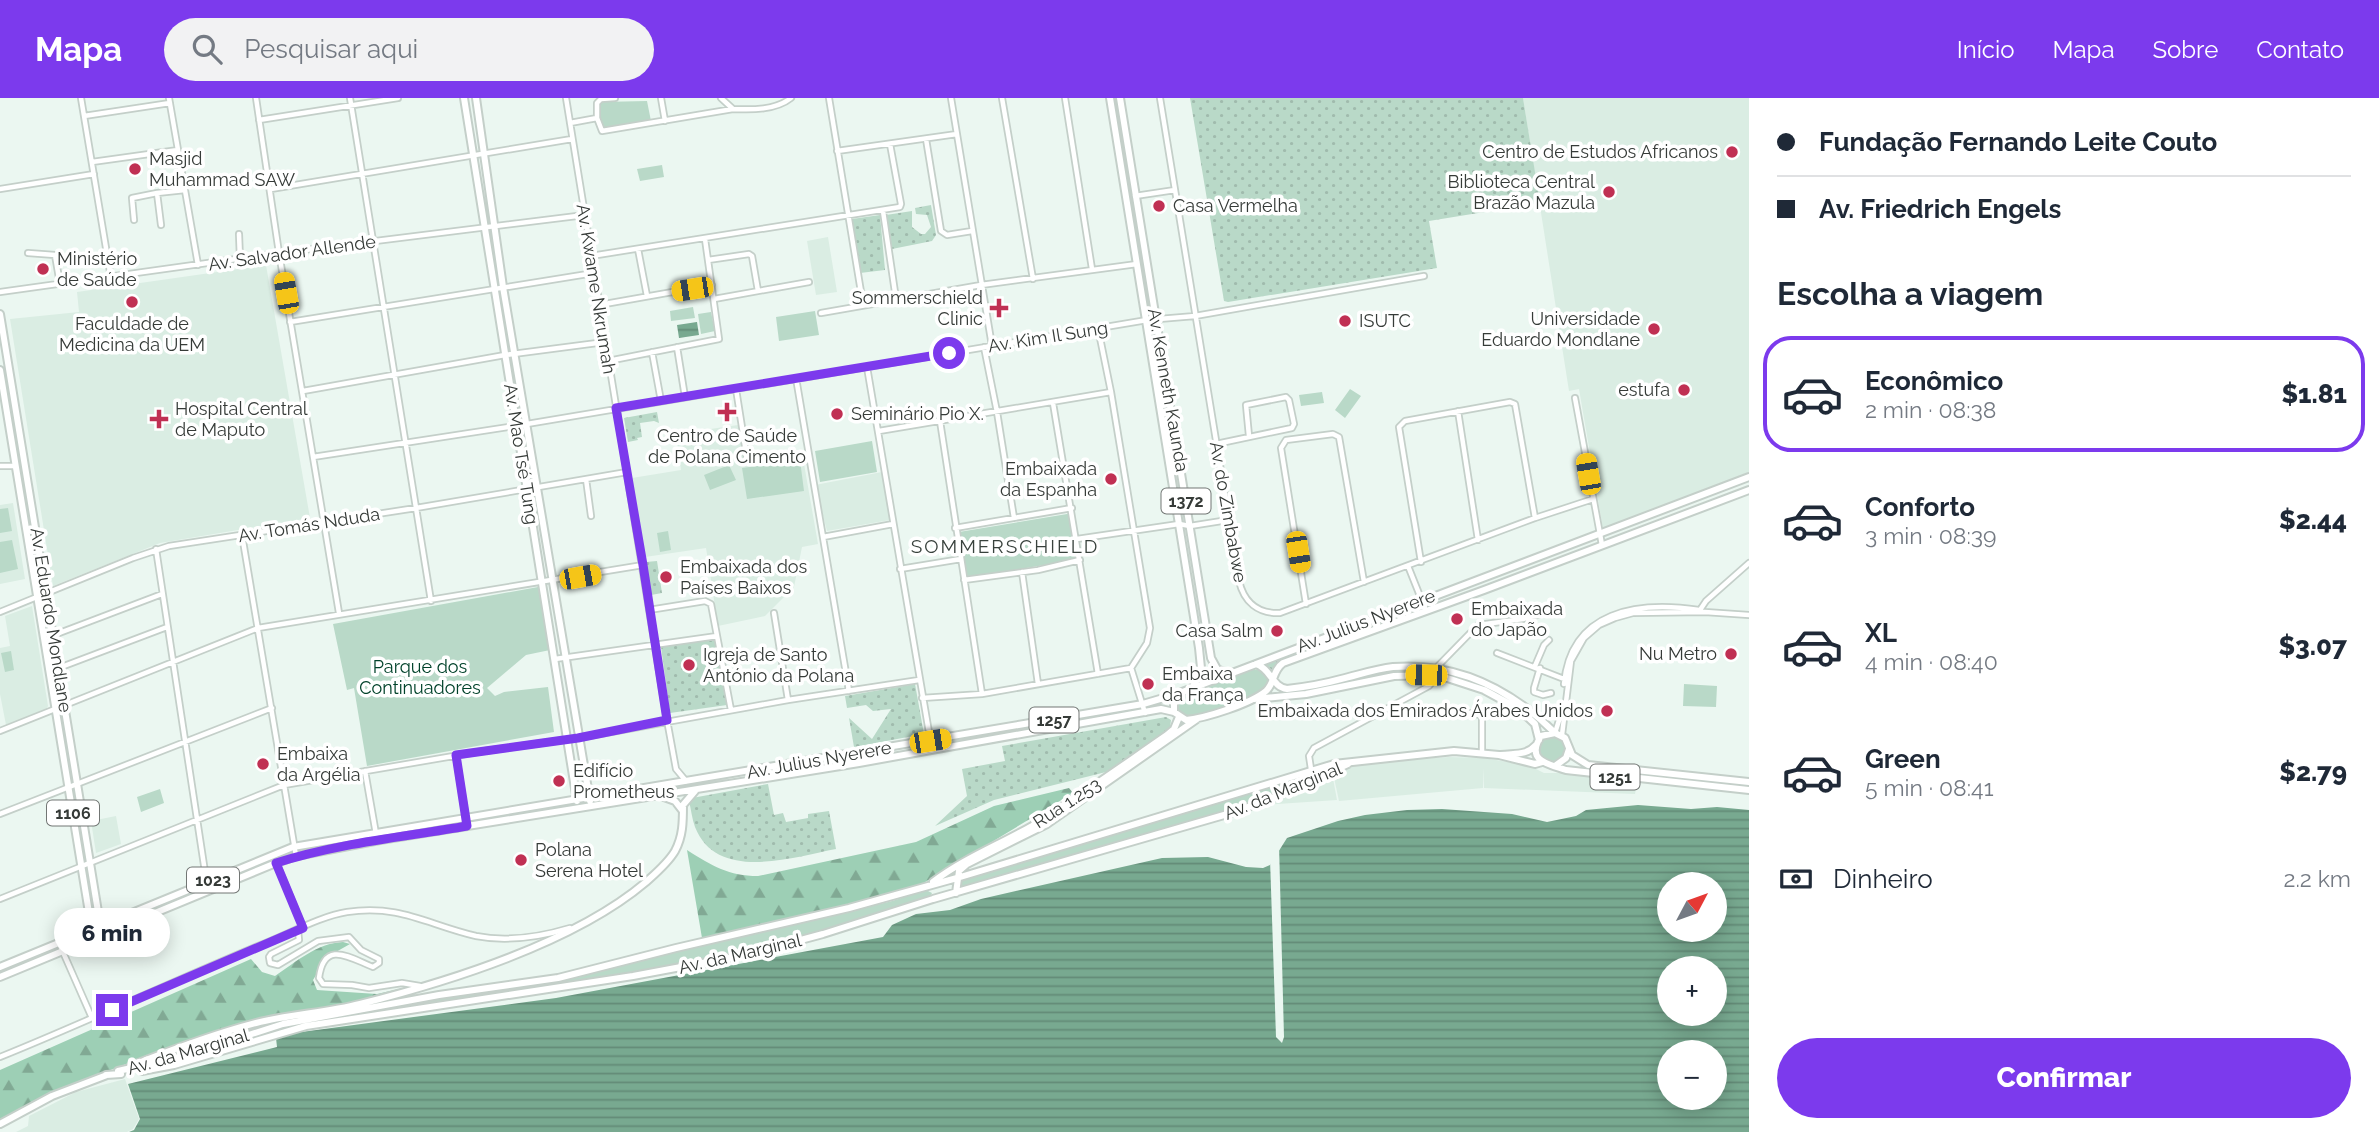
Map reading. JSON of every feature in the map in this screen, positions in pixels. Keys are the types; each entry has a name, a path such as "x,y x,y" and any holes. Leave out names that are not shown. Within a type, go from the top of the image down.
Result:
{"main road":[{"name":"Av. Mao Tsé Tung","path":"464,98 515,426 555,659 565,739 579,809"},
{"name":"Av. Mao Tsé Tung","path":"476,98 503,288 555,581 591,807"},
{"name":"Av. Kenneth Kaunda","path":"1110,98 1179,524"},
{"name":"Av. Kenneth Kaunda","path":"1120,98 1211,659 1217,669 1229,674"},
{"name":"Av. Eduardo Mondlane","path":"0,314 102,934"},
{"name":"Av. Eduardo Mondlane","path":"0,370 93,938"},
{"name":"Av. Julius Nyerere","path":"0,967 293,847 1143,704 1177,694 1749,477"},
{"name":"Av. Julius Nyerere","path":"1254,699 1268,689 1274,672 1283,663 1346,642 1749,490"},
{"name":"1372","path":"1179,524 1200,656 1200,674 1193,687"},
{"path":"1256,664 1265,668 1277,685 1287,689 1392,667 1473,678 1520,702 1557,733 1569,749"},
{"path":"956,893 959,871 967,864 1047,824 1199,718 1254,699 1306,694 1394,676 1437,672 1485,690 1520,709 1535,724 1536,754 1542,762"},
{"path":"1176,714 1174,700 1177,694"},
{"name":"Av. Julius Nyerere","path":"0,977 296,856 1166,709 1186,720 1199,718"},
{"name":"Rua 1.253","path":"929,885 962,863 1061,808 1167,736 1174,729 1176,714"},
{"path":"1074,717 1075,726"},
{"path":"1003,729 1005,738"},
{"path":"1499,755 1531,751 1545,734 1557,733"},
{"name":"1251","path":"1555,766 1566,758 1569,749"},
{"name":"1251","path":"1569,749 1572,755 1588,765 1749,782"},
{"name":"Av. da Marginal","path":"118,1071 159,1063 283,1024 558,978 849,908 957,878 1311,769 1357,760 1454,751 1482,753 1535,764 1542,762 1579,772 1749,790"},
{"path":"858,753 859,763"},
{"name":"Av. da Marginal","path":"106,1076 174,1065 296,1028 732,958 823,934 933,899 1231,813 1273,798 1357,760"},
{"path":"783,766 784,775"},
{"path":"711,778 712,786"},
{"path":"649,788 650,797"},
{"name":"Av. da Marginal","path":"0,1124 52,1096 220,1034 272,1019 358,1004 404,992 514,955 575,926 624,898 667,861 682,835 684,801 697,789"},
{"path":"661,796 675,801 683,812"},
{"path":"929,885 933,899"},
{"path":"404,992 409,1001"},
{"path":"199,1058 220,1034"}],"street":[{"path":"81,98 111,278"},
{"path":"256,98 290,322 341,613"},
{"path":"350,98 431,601"},
{"path":"260,120 398,98"},
{"name":"Av. Kwame Nkrumah","path":"566,98 667,720 676,769 687,782"},
{"path":"615,98 599,100 596,105 599,128 604,131 781,105 791,98"},
{"path":"661,98 665,121"},
{"path":"721,98 733,110"},
{"path":"829,98 863,304"},
{"path":"951,98 992,346"},
{"path":"1002,98 1033,279"},
{"path":"1065,98 1091,269"},
{"name":"Av. do Zimbabwe","path":"1160,98 1228,520 1241,590 1252,606 1273,613 1306,604 1593,499"},
{"path":"84,116 169,101 198,265"},
{"path":"570,122 597,118"},
{"path":"837,151 957,134"},
{"path":"271,189 572,139"},
{"path":"926,139 941,231 947,235 972,231"},
{"path":"591,256 900,207 890,144"},
{"path":"92,162 178,149"},
{"path":"0,189 94,174"},
{"path":"134,220 132,198 185,190"},
{"path":"1135,195 1175,190"},
{"path":"157,193 161,225"},
{"path":"883,211 896,299"},
{"name":"Av. Salvador Allende","path":"0,292 279,253 584,215"},
{"path":"239,234 240,259"},
{"path":"608,361 719,339 705,239"},
{"path":"638,249 647,296"},
{"path":"28,253 55,255 60,284"},
{"path":"708,260 749,254 752,256 758,291"},
{"path":"821,313 981,285 1137,264"},
{"path":"290,322 594,273"},
{"name":"Av. Kim Il Sung","path":"313,457 515,426 1147,320 1195,316 1424,276"},
{"path":"714,299 809,282"},
{"path":"599,304 712,285"},
{"path":"922,698 982,694 1131,668 1147,643 1150,628 1098,328"},
{"path":"303,391 505,355 605,342"},
{"path":"677,347 685,397"},
{"path":"984,347 1014,517"},
{"path":"652,352 661,401"},
{"path":"867,367 932,750"},
{"path":"796,378 849,691"},
{"path":"736,389 747,459"},
{"path":"879,431 1054,403 1111,391"},
{"path":"1216,444 1293,427 1289,400 1286,397 1246,405 1249,436"},
{"path":"1575,398 1602,545"},
{"path":"1420,562 1399,427 1402,422 1510,402 1515,404 1535,518"},
{"path":"1054,403 1098,674"},
{"path":"1458,411 1478,540"},
{"path":"940,421 982,694"},
{"path":"1306,604 1281,448 1283,442 1337,435 1364,582"},
{"path":"0,466 15,466"},
{"name":"Av. Tomás Nduda","path":"0,612 156,550 627,472"},
{"path":"586,479 591,516"},
{"path":"955,528 1072,508"},
{"path":"1077,539 1179,524 1190,526 1228,520"},
{"path":"822,537 893,524"},
{"path":"242,535 296,856"},
{"path":"156,550 209,892"},
{"path":"900,569 961,559"},
{"path":"964,580 1080,560"},
{"path":"1703,611 1706,601 1749,563"},
{"path":"0,731 258,628 643,565"},
{"path":"1408,566 1426,612"},
{"path":"1021,572 1038,684"},
{"path":"54,635 162,594"},
{"path":"649,610 705,601 711,604 731,710"},
{"path":"1557,733 1569,659 1589,629 1604,618 1643,608 1749,615"},
{"path":"1311,769 1309,756 1314,748 1429,686 1437,672 1478,625 1523,619 1552,611"},
{"path":"1557,733 1572,661 1591,632 1606,621 1623,615 1703,611"},
{"path":"774,613 788,700"},
{"path":"50,672 167,628"},
{"path":"555,659 717,636"},
{"path":"1549,640 1544,645 1534,692 1543,695 1551,692"},
{"path":"1497,653 1564,679"},
{"path":"1131,668 1145,713"},
{"path":"0,899 284,785 919,680"},
{"path":"0,814 272,708"},
{"path":"1439,713 1473,713 1482,716 1482,753"},
{"path":"456,755 467,826"},
{"path":"664,785 672,778 676,769"},
{"path":"365,771 376,834"},
{"path":"272,855 301,929 299,940 271,954 268,960 270,963 278,965 322,939 346,937 352,939 365,953 379,959 379,964 373,967 341,953 334,953 327,958 320,970 318,978 323,984 378,988 402,983 421,986"},
{"path":"0,1057 335,915 375,910 408,914 461,932 500,939 545,934 575,926"},
{"path":"59,943 92,1018"}],"shaded area":[{"name":"Universidade Eduardo Mondlane","path":"1523,98 1749,98 1749,472 1603,529 1579,389 1569,391"},
{"path":"828,237 837,292 816,295 807,241"},
{"name":"Hospital Central de Maputo","path":"266,265 310,518 160,543 53,586 10,319 79,312 77,292"},
{"path":"697,322 699,335 679,338 677,325"},
{"path":"738,425 744,461 803,458 818,544 802,547 794,587 765,616 718,626 706,548 645,557 632,478 681,470 676,434"},
{"path":"882,472 890,520 827,531 815,485"},
{"path":"13,503 25,579 0,584 0,505"},
{"path":"32,606 48,706 46,710 6,725 0,694 0,648 10,646 5,616"},
{"path":"1449,757 1483,758 1528,765 1544,773 1572,773 1637,783 1635,794 1484,788 1483,768 1483,788 1339,801 1333,773 1363,763"},
{"path":"1332,773 1337,800 1264,805"},
{"path":"1638,805 1749,810 1749,1132 129,1132 134,1130 140,1119 128,1084 277,1047 276,1038 279,1035 556,998 883,937 892,925 916,914 950,910 981,899 1162,858 1208,857 1246,867 1263,868 1270,865 1287,838 1365,815 1442,809 1512,814 1547,822 1576,816 1586,810"},
{"path":"116,816 121,844 96,853 91,821"},
{"path":"125,1079 139,1119 133,1129 127,1132 16,1132 28,1126 29,1116 76,1092"}],"green space":[{"path":"1190,98 1523,98 1540,203 1429,221 1437,268 1224,301"},
{"path":"647,101 651,121 603,128 599,115 601,102"},
{"path":"662,165 664,177 640,181 637,169"},
{"path":"931,205 936,235 932,241 892,249 886,215 912,211 912,227 925,234 931,227 927,215 916,214 915,208"},
{"path":"880,215 885,270 860,273 852,219"},
{"path":"693,307 695,318 671,321 670,311"},
{"path":"815,311 819,335 779,341 776,317"},
{"path":"711,312 715,331 701,334 698,314"},
{"path":"1350,389 1361,396 1345,418 1335,410"},
{"path":"1322,392 1324,403 1301,406 1299,395"},
{"path":"657,412 659,423 640,423 642,437 628,442 624,418"},
{"path":"872,441 877,472 820,482 815,451"},
{"path":"800,460 804,491 747,499 742,468"},
{"path":"729,465 736,480 710,490 704,475"},
{"path":"8,508 12,531 0,533 0,509"},
{"path":"1073,513 1080,559 967,578 959,532"},
{"path":"668,531 671,550 660,552 657,533"},
{"path":"12,540 18,569 0,573 0,542"},
{"path":"657,561 662,593 651,595 646,562"},
{"name":"Parque dos Continuadores","path":"538,587 550,650 526,655 487,688 495,696 504,692 548,687 554,732 367,766 354,688 347,690 333,624"},
{"path":"1417,605 1420,607 1418,611 1278,663 1271,672 1262,664"},
{"path":"715,639 727,705 670,713 661,647"},
{"path":"11,651 14,670 5,672 1,653"},
{"path":"1253,669 1262,671 1268,680 1266,688 1261,692 1194,718 1177,713 1177,700 1180,696"},
{"path":"915,684 924,734 854,747 849,718 872,739 891,709 873,711 866,705 847,708 845,696"},
{"path":"1684,684 1717,686 1716,707 1683,706"},
{"path":"1166,717 1171,720 1170,728 1106,772 994,800 935,826 967,796 962,769 1005,761 1002,746"},
{"path":"1552,736 1561,740 1565,749 1561,758 1552,762 1543,758 1539,749 1543,740"},
{"path":"1330,768 1269,797 1233,810 965,889 959,884 960,880"},
{"path":"768,784 774,815 783,813 786,822 808,818 808,814 829,811 836,849 758,862 738,861 720,855 706,844 694,824 689,801 692,798"},
{"path":"1069,788 1073,793 922,884 839,907 702,938 687,850 721,869 758,876 916,842 994,806"},
{"path":"160,789 164,803 141,812 137,797"},
{"path":"926,890 932,893 930,897 763,948 644,972 332,1018 460,993 543,982 668,951 756,934 892,901"},
{"path":"343,942 350,944 327,957 313,980 317,990 377,994 403,988 404,990 352,1008 266,1020 157,1052 54,1092 0,1122 0,1070 251,959 262,972 275,976 324,946"}],"pier":[{"path":"1279,844 1282,1043 1276,1037 1270,859"}],"place":[{"name":"Centro de Estudos Africanos","path":"1732,152"},
{"name":"Masjid Muhammad SAW","path":"135,169"},
{"name":"Biblioteca Central Brazão Mazula","path":"1609,192"},
{"name":"Casa Vermelha","path":"1159,206"},
{"name":"Ministério de Saúde","path":"43,269"},
{"name":"Faculdade de Medicina da UEM","path":"132,302"},
{"name":"Sommerschield Clinic","path":"999,308"},
{"name":"ISUTC","path":"1345,321"},
{"name":"Universidade Eduardo Mondlane","path":"1654,329"},
{"name":"estufa","path":"1684,390"},
{"name":"Centro de Saúde de Polana Cimento","path":"727,412"},
{"name":"Seminário Pio X.","path":"837,414"},
{"name":"Hospital Central de Maputo","path":"159,419"},
{"name":"Embaixada da Espanha","path":"1111,479"},
{"name":"Embaixada dos Países Baixos","path":"666,577"},
{"name":"Embaixada do Japão","path":"1457,619"},
{"name":"Casa Salm","path":"1277,631"},
{"name":"Nu Metro","path":"1731,654"},
{"name":"Igreja de Santo António da Polana","path":"689,665"},
{"name":"Embaixa da França","path":"1148,684"},
{"name":"Embaixada dos Emirados Árabes Unidos","path":"1607,711"},
{"name":"Embaixa da Argélia","path":"263,764"},
{"name":"Edifício Prometheus","path":"559,781"},
{"name":"Polana Serena Hotel","path":"521,860"}],"district":[{"name":"SOMMERSCHIELD","path":"1005,546"}],"route":[{"path":"112,1010 303,928 276,863 296,856 467,826 456,755 578,738 667,720 616,408 949,353"}]}
